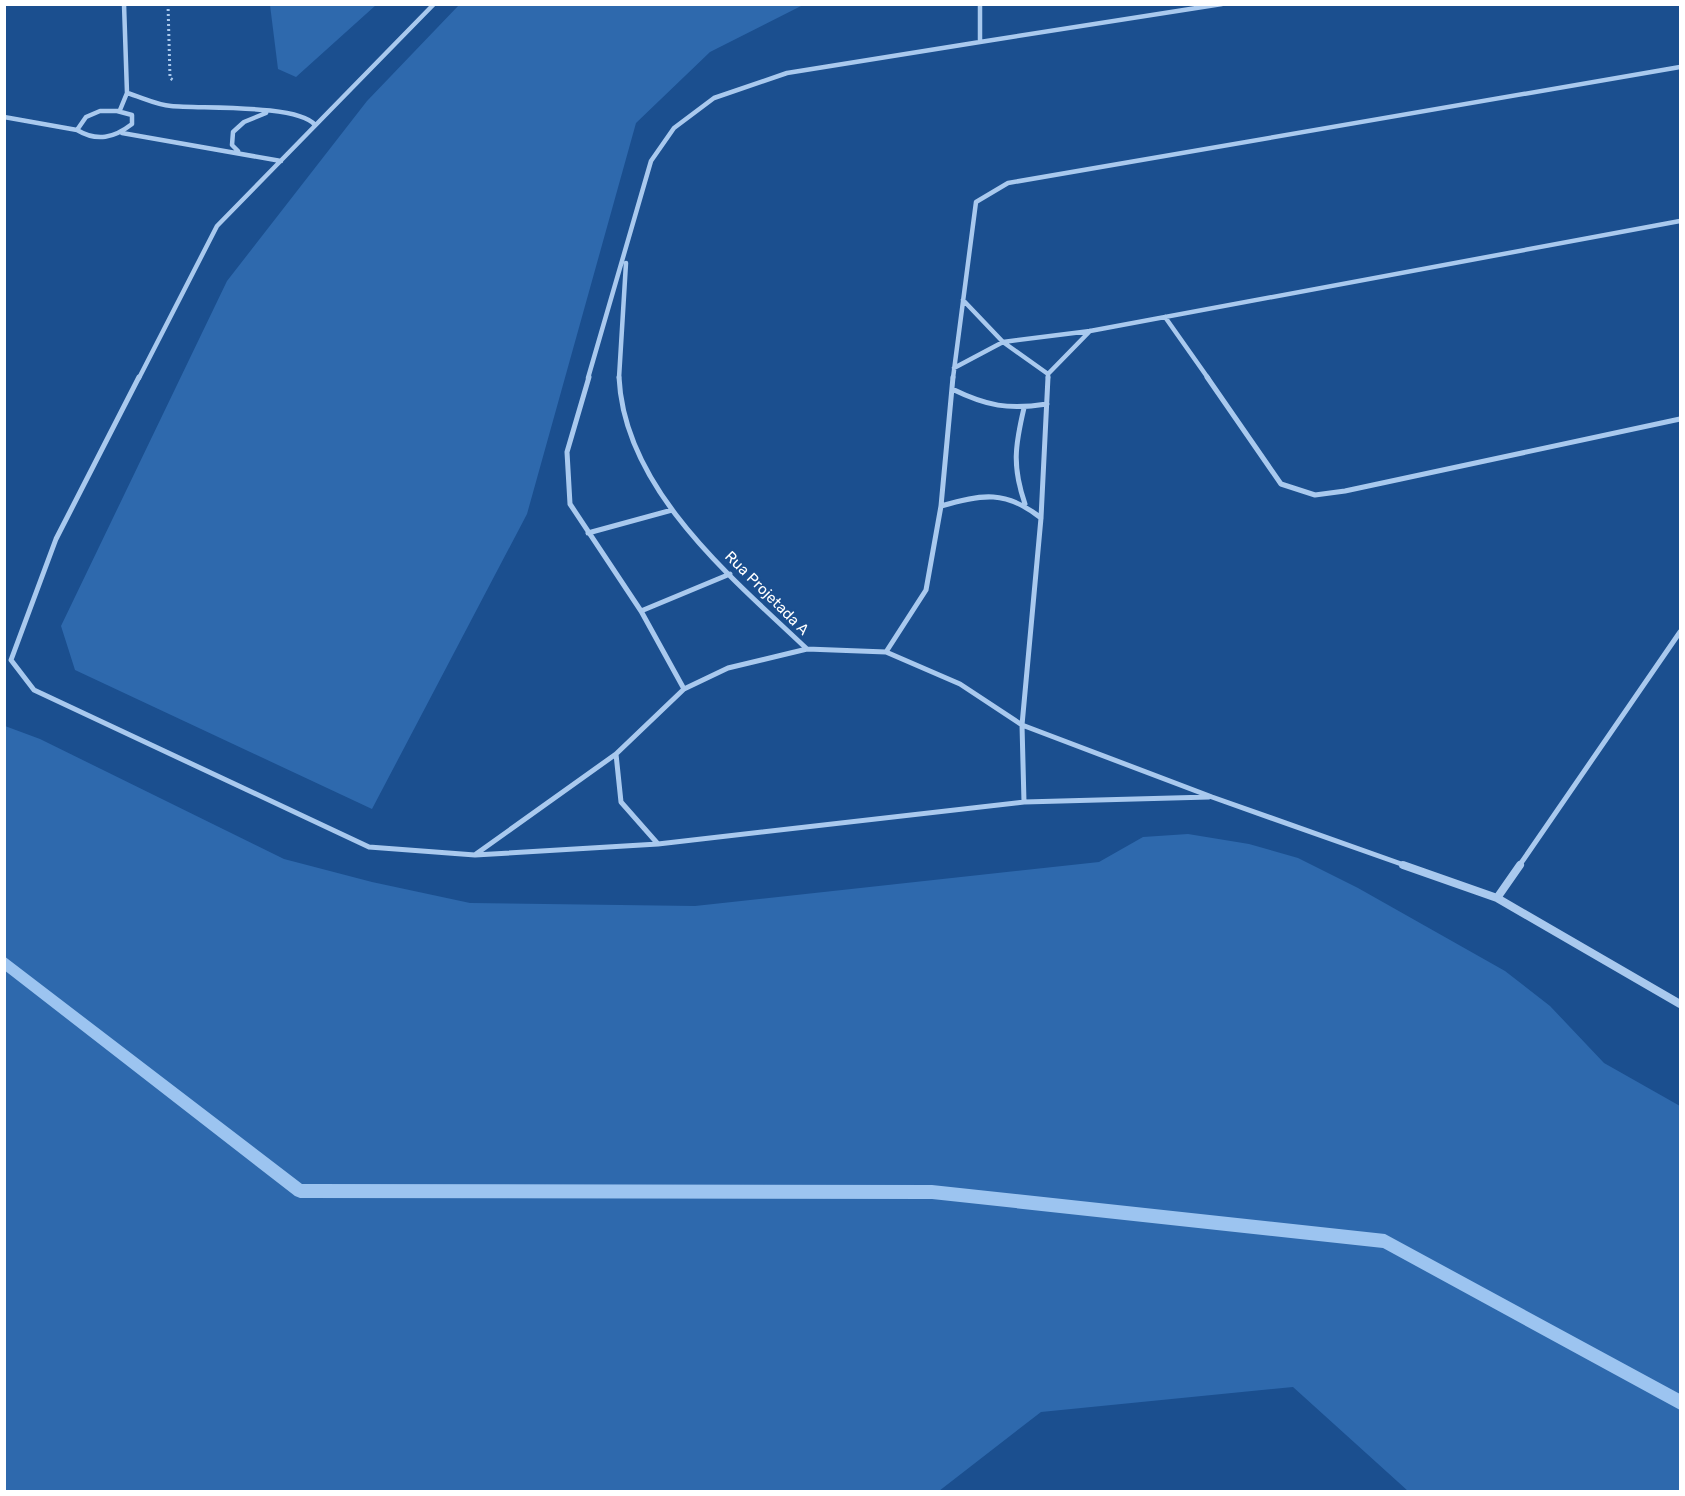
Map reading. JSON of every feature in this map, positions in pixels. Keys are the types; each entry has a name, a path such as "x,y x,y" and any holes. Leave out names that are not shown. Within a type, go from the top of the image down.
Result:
{"street":[{"path":"120,110 127,93 124,4"},
{"path":"434,4 217,226 182,290 56,539 11,660 34,690 369,847 475,855 658,844 1024,801 1212,797"},
{"path":"980,42 981,4"},
{"path":"684,689 641,611 570,504 567,452 651,161 674,128 714,98 787,72 1222,4"},
{"path":"886,652 926,590 941,506 954,368 976,202 1008,183 1680,67"},
{"path":"127,93 168,106 301,114 315,125"},
{"path":"77,130 80,122 90,114 105,110 120,110 132,115 132,124 122,133"},
{"path":"240,153 232,147 230,140 238,125 261,114 275,112"},
{"path":"4,117 77,130 87,137 104,138 122,133 281,161"},
{"path":"954,368 1003,342 1090,332 1680,221"},
{"name":"Rua Projetada A","path":"627,250 619,352 620,396 630,442 672,510 730,574 807,649 886,652 960,684 1022,725 1212,797 1497,898 1680,1004"},
{"path":"963,300 1003,342 1048,374"},
{"path":"1165,317 1281,484 1315,495 1345,491 1680,419"},
{"path":"1024,801 1022,725 1041,518 1048,374 1090,332"},
{"path":"952,389 993,407 1024,408 1047,405"},
{"path":"1024,408 1013,459 1015,477 1025,504"},
{"path":"941,506 973,495 1003,496 1025,504 1041,518"},
{"path":"588,533 672,510"},
{"path":"641,611 730,574"},
{"path":"1497,898 1680,632"},
{"path":"475,855 616,754 684,689 728,668 807,649"},
{"path":"616,754 621,802 658,844"}],"path":[{"path":"168,4 170,78 178,82"}],"shaded area":[{"path":"270,4 376,5 296,77 278,69"},
{"path":"459,5 803,5 710,52 636,123 527,514 372,809 75,670 61,626 227,281 367,101"},
{"path":"5,726 40,739 284,859 372,882 470,903 695,906 1099,862 1143,837 1188,834 1249,844 1298,858 1358,888 1505,971 1550,1006 1604,1063 1680,1106 1680,1491 1408,1491 1293,1387 1041,1412 939,1491 5,1491"}],"waterway":[{"path":"4,962 300,1191 932,1192 1385,1241 1680,1402"}]}
